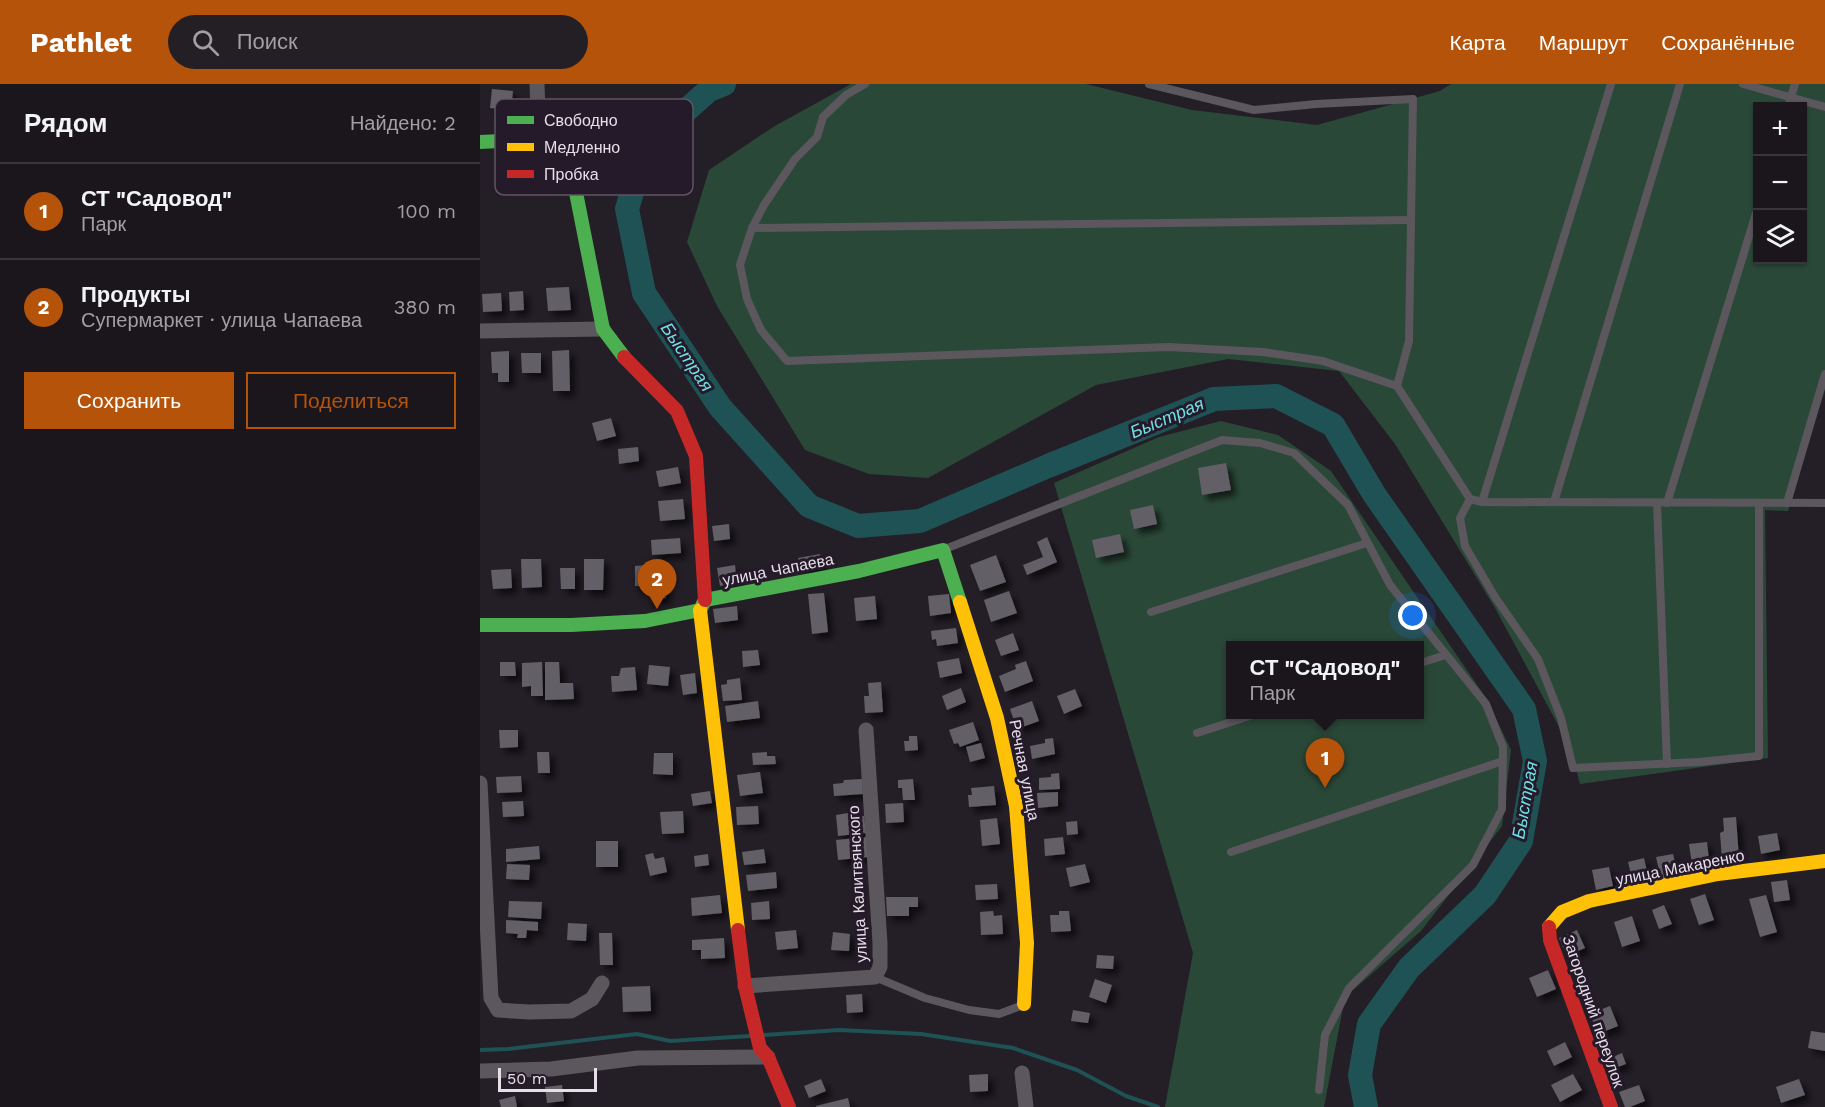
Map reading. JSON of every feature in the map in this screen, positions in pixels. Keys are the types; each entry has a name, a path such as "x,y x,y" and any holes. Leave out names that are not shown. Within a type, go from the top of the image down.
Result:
{"street":[{"path":"480,142 495,141"},
{"path":"576,195 603,329 623,356 677,411 696,456 703,605 746,991 764,1052 789,1107"},
{"path":"480,331 603,329"},
{"name":"улица Чапаева","path":"480,625 571,625 645,621 703,605 943,550"},
{"name":"Речная улица","path":"943,550 997,718 1016,806 1027,943 1024,1005"},
{"name":"улица Калитвянского","path":"746,991 875,977 880,967 866,730"},
{"path":"480,783 490,998 498,1010 571,1011 592,999 602,983"},
{"name":"улица Макаренко","path":"1549,926 1562,912 1589,901 1718,874 1825,861"},
{"name":"Загородний переулок","path":"1549,926 1550,940 1611,1107"},
{"path":"480,1071 550,1069 638,1058 764,1052"},
{"path":"1022,1073 1026,1107"}],"lane":[{"path":"864,84 846,95 823,117 817,137 795,159 764,205 752,228 740,266 747,299 761,330 787,361 1169,347 1263,352 1323,361 1397,386 1470,499 1482,502 1825,503"},
{"path":"1149,84 1254,110 1413,99 1409,341 1397,386"},
{"path":"1482,502 1611,84"},
{"path":"1554,502 1680,84"},
{"path":"1743,84 1825,107"},
{"path":"1790,102 1795,84"},
{"path":"1667,503 1757,210"},
{"path":"752,228 1411,220"},
{"path":"1786,503 1825,374"},
{"path":"943,550 1222,440 1260,443 1294,453 1348,505 1390,585 1486,704 1503,747 1502,809 1473,864 1349,988 1325,1035 1319,1090"},
{"path":"1470,499 1460,518 1465,546 1495,597 1538,659 1561,718 1573,768 1667,764 1759,756 1759,503"},
{"path":"1657,503 1667,764"},
{"path":"1151,612 1367,543"},
{"path":"1424,662 1446,655"},
{"path":"1197,733 1240,719"},
{"path":"1231,852 1503,761"},
{"path":"875,977 925,998 969,1010 999,1014 1024,1005"}],"green space":[{"path":"851,84 1086,84 1192,110 1317,125 1440,91 1451,84 1825,84 1825,389 1788,511 1765,510 1768,758 1580,784 1571,749 1495,608 1395,444 1339,371 1228,359 1096,385 928,478 869,474 805,450 717,306 687,242 709,170 773,127"},
{"path":"1221,421 1278,435 1331,471 1486,698 1511,750 1502,826 1421,931 1345,997 1324,1107 1165,1107 1193,953 1054,483 1159,437"}],"building":[{"path":"492,89 513,91 512,99 495,99 495,108 490,108"},
{"path":"569,287 571,310 548,311 546,288"},
{"path":"523,291 524,310 510,311 509,292"},
{"path":"501,293 502,311 483,312 482,294"},
{"path":"569,350 570,391 553,391 552,351"},
{"path":"509,351 509,382 498,382 498,373 492,373 491,352"},
{"path":"521,353 541,353 541,373 522,373"},
{"path":"611,418 616,436 597,441 592,423"},
{"path":"638,447 639,461 619,464 618,449"},
{"path":"1226,463 1231,490 1202,495 1198,468"},
{"path":"678,467 681,483 659,487 656,471"},
{"path":"683,499 685,519 660,521 658,501"},
{"path":"1153,505 1157,524 1134,529 1130,510"},
{"path":"729,524 730,539 714,541 712,526"},
{"path":"1120,534 1124,552 1096,558 1092,540"},
{"path":"1047,537 1057,562 1027,575 1023,565 1043,557 1037,542"},
{"path":"680,538 681,553 652,555 651,540"},
{"path":"820,554 823,567 802,572 798,558"},
{"path":"996,555 1006,582 980,591 970,565"},
{"path":"521,559 541,559 542,587 522,588"},
{"path":"584,559 604,559 603,590 584,590"},
{"path":"646,565 647,586 635,586 635,566"},
{"path":"735,565 737,584 720,586 717,568"},
{"path":"560,568 575,568 575,589 561,589"},
{"path":"511,569 512,588 493,589 491,570"},
{"path":"664,583 666,598 653,599 651,584"},
{"path":"1009,591 1017,613 991,622 984,600"},
{"path":"824,593 828,632 812,634 808,594"},
{"path":"949,594 951,613 930,616 928,596"},
{"path":"875,596 877,619 856,621 854,598"},
{"path":"737,606 738,620 715,623 713,609"},
{"path":"956,628 958,643 937,646 936,639 932,640 931,631"},
{"path":"1013,633 1019,650 1001,656 995,640"},
{"path":"758,650 760,665 743,667 742,651"},
{"path":"959,658 962,673 940,678 937,662"},
{"path":"1026,661 1033,681 1005,692 999,676 1016,669 1015,665"},
{"path":"500,662 515,662 516,676 500,676"},
{"path":"542,662 543,696 531,696 531,686 522,687 522,663"},
{"path":"545,662 559,662 560,683 573,683 574,699 545,700"},
{"path":"649,665 670,667 668,686 647,684"},
{"path":"635,667 637,690 612,692 611,676 619,676 621,668"},
{"path":"695,673 697,693 683,695 680,675"},
{"path":"740,678 742,700 723,701 721,685 727,684 727,680"},
{"path":"881,682 883,712 865,713 864,696 869,696 868,683"},
{"path":"961,688 966,702 947,710 942,696"},
{"path":"1075,689 1082,706 1064,714 1057,696"},
{"path":"758,701 760,718 727,722 725,706"},
{"path":"1032,701 1039,721 1017,729 1010,709"},
{"path":"973,722 979,740 960,747 958,743 954,744 949,730"},
{"path":"499,730 518,730 518,747 500,748"},
{"path":"909,736 917,736 918,750 905,751 904,741 909,741"},
{"path":"1053,738 1055,754 1032,759 1030,746 1045,743 1045,739"},
{"path":"981,743 985,758 970,762 966,747"},
{"path":"537,752 549,752 550,773 538,773"},
{"path":"767,752 767,756 775,756 776,764 753,765 752,753"},
{"path":"654,753 673,753 673,775 653,774"},
{"path":"760,772 763,793 740,796 737,775"},
{"path":"1059,773 1060,789 1039,790 1039,778 1051,777 1051,774"},
{"path":"521,776 522,792 497,793 496,777"},
{"path":"862,779 863,794 834,796 833,784 843,783 844,780"},
{"path":"913,779 915,800 903,800 902,788 898,788 898,780"},
{"path":"994,786 996,805 969,807 968,795 972,795 971,788"},
{"path":"710,791 712,803 693,806 691,794"},
{"path":"1058,792 1058,806 1038,808 1037,793"},
{"path":"523,801 524,816 503,817 502,802"},
{"path":"903,803 904,822 886,823 885,804"},
{"path":"758,806 759,824 737,825 736,807"},
{"path":"683,811 684,833 662,834 660,812"},
{"path":"848,813 849,817 864,816 866,833 838,836 836,815"},
{"path":"1736,817 1739,858 1722,860 1720,833 1724,831 1723,818"},
{"path":"997,818 1000,844 982,846 980,820"},
{"path":"1077,821 1078,834 1067,835 1066,822"},
{"path":"1777,833 1780,850 1761,854 1758,836"},
{"path":"867,837 868,857 838,860 836,840"},
{"path":"1063,837 1065,854 1045,856 1044,839"},
{"path":"596,841 618,841 618,867 596,867"},
{"path":"1707,842 1710,869 1693,871 1689,844"},
{"path":"539,846 540,859 506,862 506,849"},
{"path":"764,849 766,863 744,865 742,852"},
{"path":"653,853 655,859 664,857 667,872 650,876 645,855"},
{"path":"708,854 709,865 695,867 694,856"},
{"path":"1673,854 1678,875 1661,879 1656,857"},
{"path":"1644,858 1649,880 1633,883 1628,862"},
{"path":"507,864 530,865 529,880 506,879"},
{"path":"1085,864 1090,882 1070,887 1066,868"},
{"path":"1609,867 1613,886 1596,890 1592,870"},
{"path":"776,872 777,888 748,891 746,875"},
{"path":"1787,880 1790,900 1774,902 1771,882"},
{"path":"997,884 998,899 976,900 975,885"},
{"path":"1705,894 1714,920 1699,925 1690,899"},
{"path":"720,895 722,913 692,916 691,898"},
{"path":"1766,895 1777,932 1760,937 1749,899"},
{"path":"886,897 918,897 918,907 909,907 909,916 887,916"},
{"path":"509,901 542,902 541,919 508,917"},
{"path":"769,901 770,919 752,920 751,903"},
{"path":"1664,905 1672,924 1659,929 1652,910"},
{"path":"993,911 994,916 1002,915 1003,934 981,935 980,912"},
{"path":"1059,911 1069,911 1071,931 1051,932 1050,915 1059,915"},
{"path":"1632,916 1640,941 1622,947 1614,922"},
{"path":"506,920 538,922 538,931 527,930 526,938 517,938 518,934 506,933"},
{"path":"568,923 587,924 586,941 567,940"},
{"path":"796,930 798,948 777,950 775,932"},
{"path":"1577,930 1585,948 1567,956 1559,938"},
{"path":"833,932 850,934 849,951 831,950"},
{"path":"599,933 612,933 613,965 600,965"},
{"path":"724,938 725,958 701,959 701,950 692,950 692,940"},
{"path":"1097,955 1114,956 1113,969 1096,968"},
{"path":"1548,970 1556,989 1537,997 1529,978"},
{"path":"1095,979 1112,985 1106,1003 1089,997"},
{"path":"650,986 651,1011 623,1012 622,987"},
{"path":"862,994 863,1012 847,1013 846,995"},
{"path":"1610,1006 1618,1026 1598,1034 1590,1014"},
{"path":"1073,1010 1090,1013 1088,1023 1071,1021"},
{"path":"1811,1031 1825,1033 1825,1051 1808,1048"},
{"path":"1565,1042 1572,1057 1554,1066 1547,1051"},
{"path":"1622,1053 1626,1064 1610,1070 1606,1060"},
{"path":"988,1074 988,1091 970,1092 969,1075"},
{"path":"1573,1074 1582,1090 1560,1102 1551,1085"},
{"path":"821,1079 826,1091 809,1098 804,1086"},
{"path":"1799,1079 1805,1095 1781,1103 1776,1087"},
{"path":"562,1085 564,1101 547,1103 545,1087"},
{"path":"1639,1085 1645,1101 1625,1107 1619,1092"},
{"path":"515,1096 517,1107 501,1107 499,1100"},
{"path":"848,1098 850,1107 816,1107 816,1106"}],"waterway":[{"name":"Быстрая","path":"693,104 709,90 724,84"},
{"name":"Быстрая","path":"631,195 627,209 644,293 720,407 809,506 858,526 920,521 1214,399 1276,396 1333,425 1374,494 1524,709 1535,761 1521,841 1485,895 1409,968 1369,1024 1360,1075 1366,1107"},
{"path":"764,1035 839,1030 921,1034 1013,1048 1077,1070 1126,1096 1158,1107"},
{"path":"480,1050 508,1049 637,1034 670,1041 750,1036"}],"traffic: fast":[{"path":"480,142 495,141"},
{"path":"576,195 603,329 624,357"},
{"path":"480,625 571,625 645,621 700,610 705,600 859,571 943,550 960,602"}],"traffic: slow":[{"path":"960,602 997,718 1016,806 1027,943 1024,1004"},
{"path":"700,610 738,930"},
{"path":"1549,927 1562,912 1589,901 1718,874 1825,861"}],"traffic: jam":[{"path":"624,357 677,411 696,456 705,600"},
{"path":"1549,927 1550,940 1611,1107"},
{"path":"738,930 745,986 760,1048 768,1057 789,1107"}],"place":[{"name":"Продукты","path":"657,609"},
{"name":"СТ \"Садовод\"","path":"1325,788"}]}
